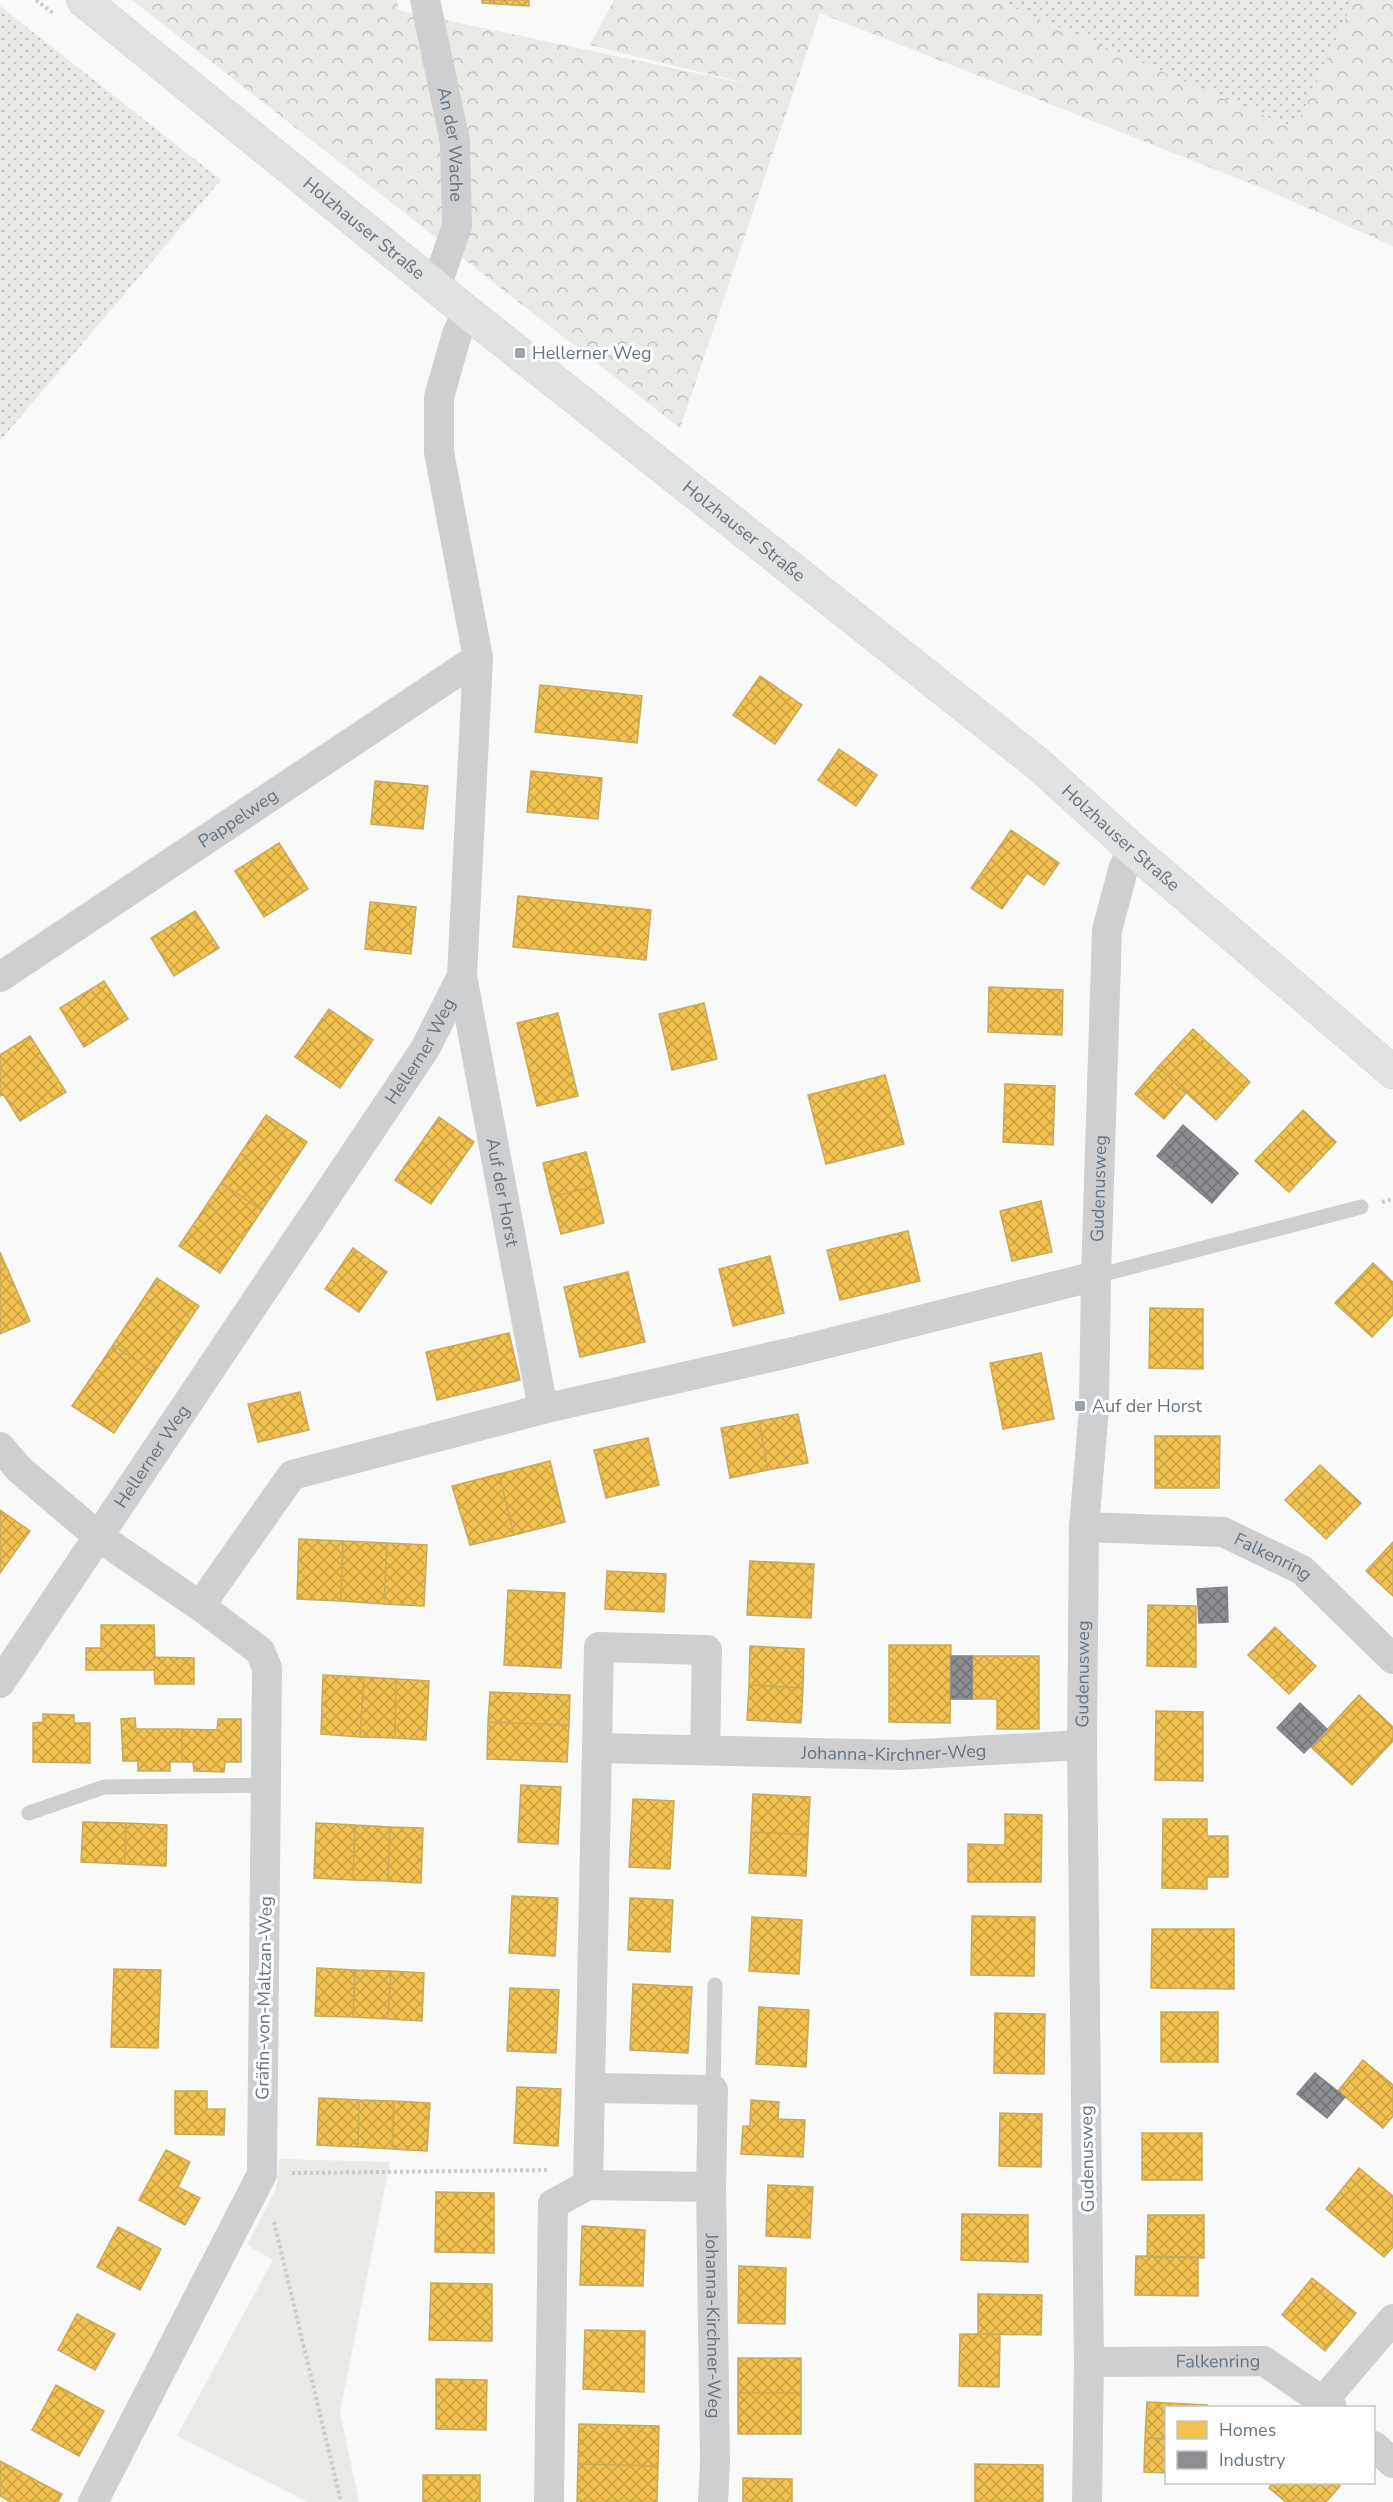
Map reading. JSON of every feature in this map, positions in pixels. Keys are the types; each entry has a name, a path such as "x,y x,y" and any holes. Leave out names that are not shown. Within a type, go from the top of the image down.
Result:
{"street":[{"name":"Holzhauser Straße","path":"83,0 467,312 1038,764 1132,849 1393,1072"},
{"name":"An der Wache","path":"425,0 455,142 457,226 436,287"},
{"name":"Hellerner Weg","path":"0,1683 425,1049 462,976 478,658 439,452 439,397 457,334 467,312"},
{"name":"Pappelweg","path":"0,977 478,658"},
{"name":"Gudenusweg","path":"1087,2502 1089,2362 1082,1745 1084,1527 1094,1408 1107,930 1132,849"},
{"name":"Auf der Horst","path":"462,976 543,1409"},
{"path":"200,1606 292,1475 543,1409 797,1351 1096,1276"},
{"path":"0,1447 20,1470 99,1537"},
{"name":"Falkenring","path":"1084,1527 1223,1532 1302,1570 1393,1659"},
{"name":"Gräfin-von-Maltzan-Weg","path":"93,2502 262,2174 267,1785 267,1668 260,1651 200,1606 99,1537"},
{"path":"589,2177 599,1647 707,1650 705,1750"},
{"name":"Johanna-Kirchner-Weg","path":"597,1748 902,1755 1082,1745"},
{"path":"590,2088 713,2090"},
{"name":"Johanna-Kirchner-Weg","path":"713,2090 711,2187 715,2463 713,2502"},
{"path":"549,2502 553,2204 589,2177 711,2187"},
{"path":"1328,2404 1393,2319"},
{"name":"Falkenring","path":"1089,2362 1264,2361 1328,2404"},
{"path":"1375,2447 1393,2463"}],"lane":[{"path":"1096,1276 1361,1207"},
{"path":"29,1813 104,1787 267,1785"},
{"path":"713,2090 715,1985"}],"path":[{"path":"341,2502 262,2174 589,2177"}],"green space":[{"path":"132,0 397,0 398,10 757,86 590,45 614,0 996,0 1295,129 1354,0 1393,0 1393,246 1267,190 820,13 680,428"},
{"path":"996,0 1354,0 1295,129"},
{"path":"0,6 221,180 0,441"},
{"path":"279,2159 390,2162 340,2412 359,2502 308,2502 177,2436 273,2260 247,2245 276,2189"}],"building: Homes":[{"path":"482,0 529,0 529,6 482,3"},
{"path":"760,676 802,705 775,744 733,715"},
{"path":"540,685 642,696 637,743 535,732"},
{"path":"839,749 877,775 856,806 818,780"},
{"path":"531,771 602,778 598,819 527,812"},
{"path":"375,781 428,786 423,829 371,824"},
{"path":"1011,830 1059,863 1044,885 1027,873 1002,909 971,888"},
{"path":"279,843 308,889 264,917 235,871"},
{"path":"518,896 651,910 646,960 513,947"},
{"path":"370,902 416,907 411,954 365,949"},
{"path":"195,911 219,948 174,976 151,938"},
{"path":"104,981 128,1019 84,1047 60,1008"},
{"path":"989,987 1063,990 1062,1035 988,1032"},
{"path":"704,1003 717,1059 672,1070 659,1014"},
{"path":"329,1009 373,1040 340,1088 295,1057"},
{"path":"558,1013 578,1096 537,1106 517,1023"},
{"path":"1193,1029 1250,1082 1216,1120 1158,1067"},
{"path":"30,1036 66,1092 20,1121 3,1094 0,1096 0,1055"},
{"path":"1158,1067 1186,1093 1164,1119 1135,1094"},
{"path":"885,1075 904,1144 826,1164 808,1095"},
{"path":"1005,1084 1055,1086 1053,1145 1003,1142"},
{"path":"1303,1110 1336,1142 1289,1192 1255,1161"},
{"path":"266,1115 307,1142 262,1210 221,1183"},
{"path":"439,1117 474,1142 431,1204 395,1180"},
{"path":"586,1152 595,1186 551,1197 543,1163"},
{"path":"221,1183 262,1210 220,1273 179,1246"},
{"path":"595,1186 604,1223 561,1234 551,1197"},
{"path":"1041,1201 1052,1252 1012,1261 1000,1211"},
{"path":"908,1231 920,1281 840,1300 827,1250"},
{"path":"353,1248 387,1272 359,1312 325,1289"},
{"path":"0,1252 30,1321 0,1334"},
{"path":"770,1256 784,1313 733,1326 719,1269"},
{"path":"1373,1263 1393,1282 1393,1315 1372,1337 1335,1303"},
{"path":"628,1272 645,1342 580,1357 564,1287"},
{"path":"157,1278 199,1306 154,1373 113,1345"},
{"path":"1150,1308 1203,1309 1203,1369 1149,1368"},
{"path":"509,1333 520,1380 437,1400 426,1352"},
{"path":"113,1345 154,1373 114,1433 72,1406"},
{"path":"1041,1353 1054,1419 1003,1429 990,1363"},
{"path":"300,1392 309,1430 258,1442 248,1404"},
{"path":"798,1414 808,1463 768,1470 759,1421"},
{"path":"759,1421 768,1470 730,1478 721,1428"},
{"path":"1155,1436 1220,1436 1219,1488 1155,1488"},
{"path":"648,1438 659,1485 606,1498 594,1450"},
{"path":"550,1461 565,1522 514,1535 499,1474"},
{"path":"1320,1465 1361,1503 1326,1539 1285,1500"},
{"path":"499,1474 514,1535 470,1545 452,1486"},
{"path":"0,1510 30,1531 0,1573"},
{"path":"299,1539 343,1541 341,1601 297,1599"},
{"path":"343,1541 387,1543 384,1604 341,1601"},
{"path":"1393,1542 1393,1596 1366,1571"},
{"path":"387,1543 427,1545 424,1606 384,1604"},
{"path":"750,1561 814,1564 811,1618 747,1615"},
{"path":"607,1571 666,1574 664,1612 605,1609"},
{"path":"508,1590 565,1593 561,1668 504,1665"},
{"path":"1148,1605 1196,1606 1196,1667 1147,1666"},
{"path":"101,1625 154,1625 155,1657 194,1658 194,1684 155,1684 154,1670 86,1670 86,1648 101,1648"},
{"path":"1275,1627 1316,1666 1289,1694 1248,1655"},
{"path":"889,1645 951,1645 950,1723 889,1722"},
{"path":"750,1646 804,1649 803,1688 749,1685"},
{"path":"972,1656 1039,1656 1039,1729 997,1729 997,1699 972,1699"},
{"path":"323,1675 364,1677 360,1737 321,1734"},
{"path":"364,1677 396,1679 395,1738 360,1737"},
{"path":"396,1679 429,1681 426,1740 395,1738"},
{"path":"749,1685 803,1688 801,1723 747,1720"},
{"path":"490,1692 570,1695 569,1725 488,1722"},
{"path":"1359,1695 1393,1727 1393,1741 1352,1785 1311,1747"},
{"path":"1156,1711 1203,1712 1203,1781 1155,1780"},
{"path":"43,1714 74,1715 74,1723 90,1723 90,1763 33,1762 33,1723 43,1722"},
{"path":"135,1718 136,1729 182,1729 182,1762 170,1762 170,1771 138,1771 138,1761 123,1761 121,1719"},
{"path":"218,1719 241,1719 241,1762 225,1762 224,1772 194,1771 193,1762 182,1762 182,1729 217,1730"},
{"path":"488,1722 569,1725 567,1762 487,1759"},
{"path":"521,1785 561,1787 558,1844 518,1842"},
{"path":"753,1794 810,1797 808,1835 751,1832"},
{"path":"633,1799 674,1801 670,1869 629,1867"},
{"path":"1005,1814 1042,1815 1041,1882 968,1882 968,1844 1005,1845"},
{"path":"1163,1819 1207,1819 1207,1836 1228,1836 1228,1877 1207,1877 1207,1889 1162,1888"},
{"path":"83,1822 126,1823 125,1864 81,1862"},
{"path":"126,1823 167,1825 166,1866 125,1864"},
{"path":"316,1823 355,1825 353,1880 314,1878"},
{"path":"355,1825 390,1827 388,1881 353,1880"},
{"path":"390,1827 423,1828 421,1883 388,1881"},
{"path":"751,1832 808,1835 806,1876 749,1873"},
{"path":"512,1896 558,1898 555,1956 509,1953"},
{"path":"630,1898 673,1900 670,1952 628,1950"},
{"path":"972,1916 1035,1917 1034,1976 971,1975"},
{"path":"752,1917 802,1920 799,1974 749,1971"},
{"path":"1152,1929 1234,1929 1234,1989 1151,1988"},
{"path":"317,1968 355,1970 353,2017 315,2016"},
{"path":"114,1969 161,1970 158,2048 111,2047"},
{"path":"355,1970 391,1971 388,2019 353,2017"},
{"path":"391,1971 424,1973 422,2021 388,2019"},
{"path":"633,1984 692,1987 688,2053 630,2050"},
{"path":"510,1988 559,1990 556,2053 507,2051"},
{"path":"759,2007 809,2010 806,2067 756,2064"},
{"path":"1161,2012 1218,2012 1218,2062 1161,2062"},
{"path":"995,2013 1045,2014 1044,2074 994,2073"},
{"path":"1363,2060 1393,2085 1393,2116 1383,2128 1338,2091"},
{"path":"517,2087 561,2089 558,2146 514,2143"},
{"path":"175,2091 207,2091 207,2109 225,2109 224,2135 175,2134"},
{"path":"319,2098 359,2100 358,2147 317,2145"},
{"path":"359,2100 394,2101 392,2149 358,2147"},
{"path":"751,2100 779,2102 778,2119 805,2120 803,2157 741,2154 743,2126 750,2126"},
{"path":"394,2101 430,2103 427,2151 392,2149"},
{"path":"1000,2113 1042,2114 1041,2167 999,2166"},
{"path":"1142,2133 1202,2133 1202,2180 1142,2180"},
{"path":"166,2150 190,2162 178,2187 200,2198 185,2225 139,2200"},
{"path":"1359,2168 1393,2196 1393,2247 1384,2257 1326,2209"},
{"path":"768,2185 813,2187 810,2238 766,2236"},
{"path":"436,2192 494,2193 494,2253 435,2252"},
{"path":"962,2214 1028,2215 1028,2262 961,2260"},
{"path":"1148,2215 1204,2215 1204,2258 1147,2257"},
{"path":"582,2226 645,2230 643,2286 580,2285"},
{"path":"118,2227 161,2249 140,2290 97,2267"},
{"path":"1136,2256 1198,2257 1198,2296 1135,2295"},
{"path":"739,2266 786,2268 785,2324 738,2323"},
{"path":"1312,2278 1356,2313 1325,2351 1282,2315"},
{"path":"431,2283 492,2284 492,2341 429,2340"},
{"path":"978,2294 1042,2295 1041,2335 978,2334"},
{"path":"77,2314 115,2334 95,2370 58,2350"},
{"path":"585,2330 645,2331 644,2392 583,2389"},
{"path":"960,2334 1000,2334 999,2387 959,2386"},
{"path":"738,2358 801,2358 801,2393 738,2393"},
{"path":"436,2379 487,2380 486,2430 436,2429"},
{"path":"56,2385 104,2411 79,2456 32,2430"},
{"path":"738,2393 801,2393 801,2434 738,2434"},
{"path":"1147,2402 1207,2405 1165,2406 1165,2439 1145,2438"},
{"path":"579,2424 659,2426 658,2466 578,2464"},
{"path":"1145,2438 1165,2439 1165,2473 1144,2472"},
{"path":"0,2461 62,2494 58,2502 11,2502 0,2496"},
{"path":"578,2464 658,2466 657,2502 577,2502"},
{"path":"975,2464 1043,2465 1043,2502 975,2502"},
{"path":"423,2475 480,2475 480,2502 423,2502"},
{"path":"743,2478 792,2479 792,2502 743,2502"},
{"path":"1272,2484 1338,2484 1340,2486 1326,2502 1286,2502 1269,2488"}],"building: Industry":[{"path":"1183,1125 1238,1173 1212,1203 1157,1156"},
{"path":"1227,1587 1228,1622 1199,1623 1197,1589"},
{"path":"951,1656 972,1656 972,1699 951,1699"},
{"path":"1300,1703 1327,1729 1304,1753 1277,1728"},
{"path":"1315,2073 1345,2097 1327,2118 1297,2094"}],"place":[{"name":"Hellerner Weg","path":"520,353"},
{"name":"Auf der Horst","path":"1080,1406"}]}
